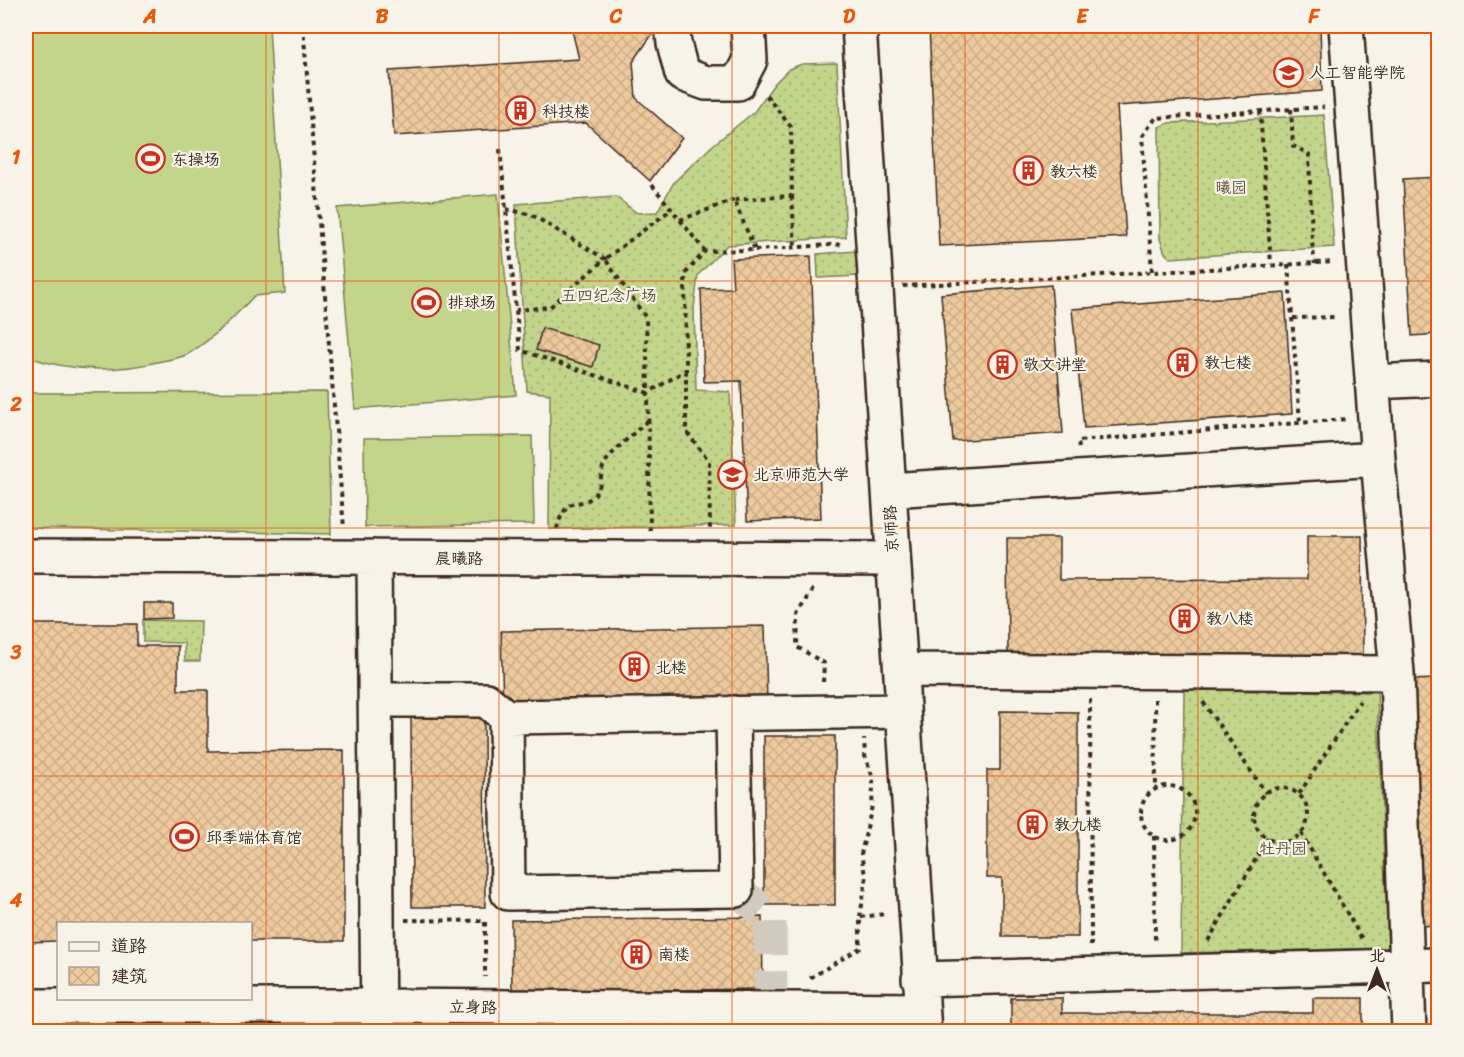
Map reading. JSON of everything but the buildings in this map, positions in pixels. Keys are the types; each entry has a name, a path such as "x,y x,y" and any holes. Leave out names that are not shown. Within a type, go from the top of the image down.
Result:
{"street":[{"path":"672,26 682,74 706,83 738,83 750,60 748,26"},
{"name":"京师路","path":"859,26 921,1007"},
{"path":"1346,26 1378,459 1388,673 1408,966 1409,1032"},
{"path":"1372,382 1438,378"},
{"path":"889,490 1378,459"},
{"name":"晨曦路","path":"26,556 893,559"},
{"path":"360,557 375,700 379,1018"},
{"path":"901,670 1388,673"},
{"path":"375,700 486,700 506,717 902,711"},
{"path":"506,717 508,893 736,890 733,713"},
{"name":"立身路","path":"26,1006 379,1018 921,1007 1091,974 1408,966"}],"path":[{"path":"303,26 360,557"},
{"path":"766,94 790,127 795,247"},
{"path":"1152,271 1142,136 1156,118 1351,105"},
{"path":"1291,109 1293,146 1309,154 1312,243 1315,264"},
{"path":"1260,111 1271,264"},
{"path":"500,149 520,350 648,393 686,370"},
{"path":"652,185 705,251"},
{"path":"680,220 734,200 792,196"},
{"path":"734,200 755,250"},
{"path":"506,209 532,215 605,259 646,318 650,558"},
{"path":"516,310 550,307 605,259 672,209"},
{"path":"710,559 709,461 686,431 685,274 705,251 873,243"},
{"path":"876,287 1271,264 1315,264 1363,258"},
{"path":"1288,264 1300,422"},
{"path":"1293,318 1368,316"},
{"path":"1078,441 1375,417"},
{"path":"552,558 558,522 570,506 587,501 599,489 603,467 610,454 625,443 649,419"},
{"path":"823,711 824,663 797,647 798,615 830,559"},
{"path":"1089,671 1091,974"},
{"path":"1156,789 1169,672"},
{"path":"1169,672 1266,792"},
{"path":"1299,794 1388,673"},
{"path":"801,984 860,948 860,917 866,880 861,854 872,806 873,789 873,778 863,747 865,711"},
{"path":"1169,786 1185,792 1191,799 1194,816 1192,824 1180,837 1171,840 1154,836 1147,831 1140,814 1146,797 1156,789 1169,786"},
{"path":"1283,788 1299,794 1307,809 1306,826 1301,833 1285,841 1268,838 1256,824 1255,807 1266,792 1283,788"},
{"path":"1301,833 1408,966"},
{"path":"1154,836 1155,973"},
{"path":"1191,971 1268,838"},
{"path":"860,917 915,911"},
{"path":"377,920 485,921 485,985"}],"green space":[{"name":"东操场","path":"26,26 269,26 285,293 254,296 215,334 188,354 179,357 145,365 93,369 59,365 26,356"},
{"name":"五四纪念广场","path":"837,63 846,237 727,245 698,275 694,308 696,390 730,392 736,525 549,529 550,394 527,391 516,204 616,197 637,213 657,212 674,182 713,145 754,112 774,84 789,69 802,64"},
{"name":"曦园","path":"1324,115 1334,247 1170,258 1165,253 1160,239 1159,127 1169,123"},
{"name":"排球场","path":"498,194 516,395 355,409 337,208"},
{"path":"856,251 858,276 818,278 817,254"},
{"path":"327,392 331,534 26,528 26,393"},
{"path":"532,436 534,524 365,527 364,438"},
{"path":"143,620 201,621 200,661 185,661 184,643 143,642"},
{"name":"牡丹园","path":"1184,690 1377,692 1388,948 1181,953"}],"tunnel":[{"path":"736,890 770,916 771,1009"}],"place":[{"name":"人工智能学院","path":"1288,72"},
{"name":"科技楼","path":"521,111"},
{"name":"东操场","path":"151,159"},
{"name":"教六楼","path":"1029,171"},
{"name":"排球场","path":"427,302"},
{"name":"教七楼","path":"1183,362"},
{"name":"敬文讲堂","path":"1002,364"},
{"name":"北京师范大学","path":"732,474"},
{"name":"教八楼","path":"1185,618"},
{"name":"北楼","path":"634,667"},
{"name":"教九楼","path":"1033,824"},
{"name":"邱季端体育馆","path":"185,837"},
{"name":"南楼","path":"637,954"}]}
